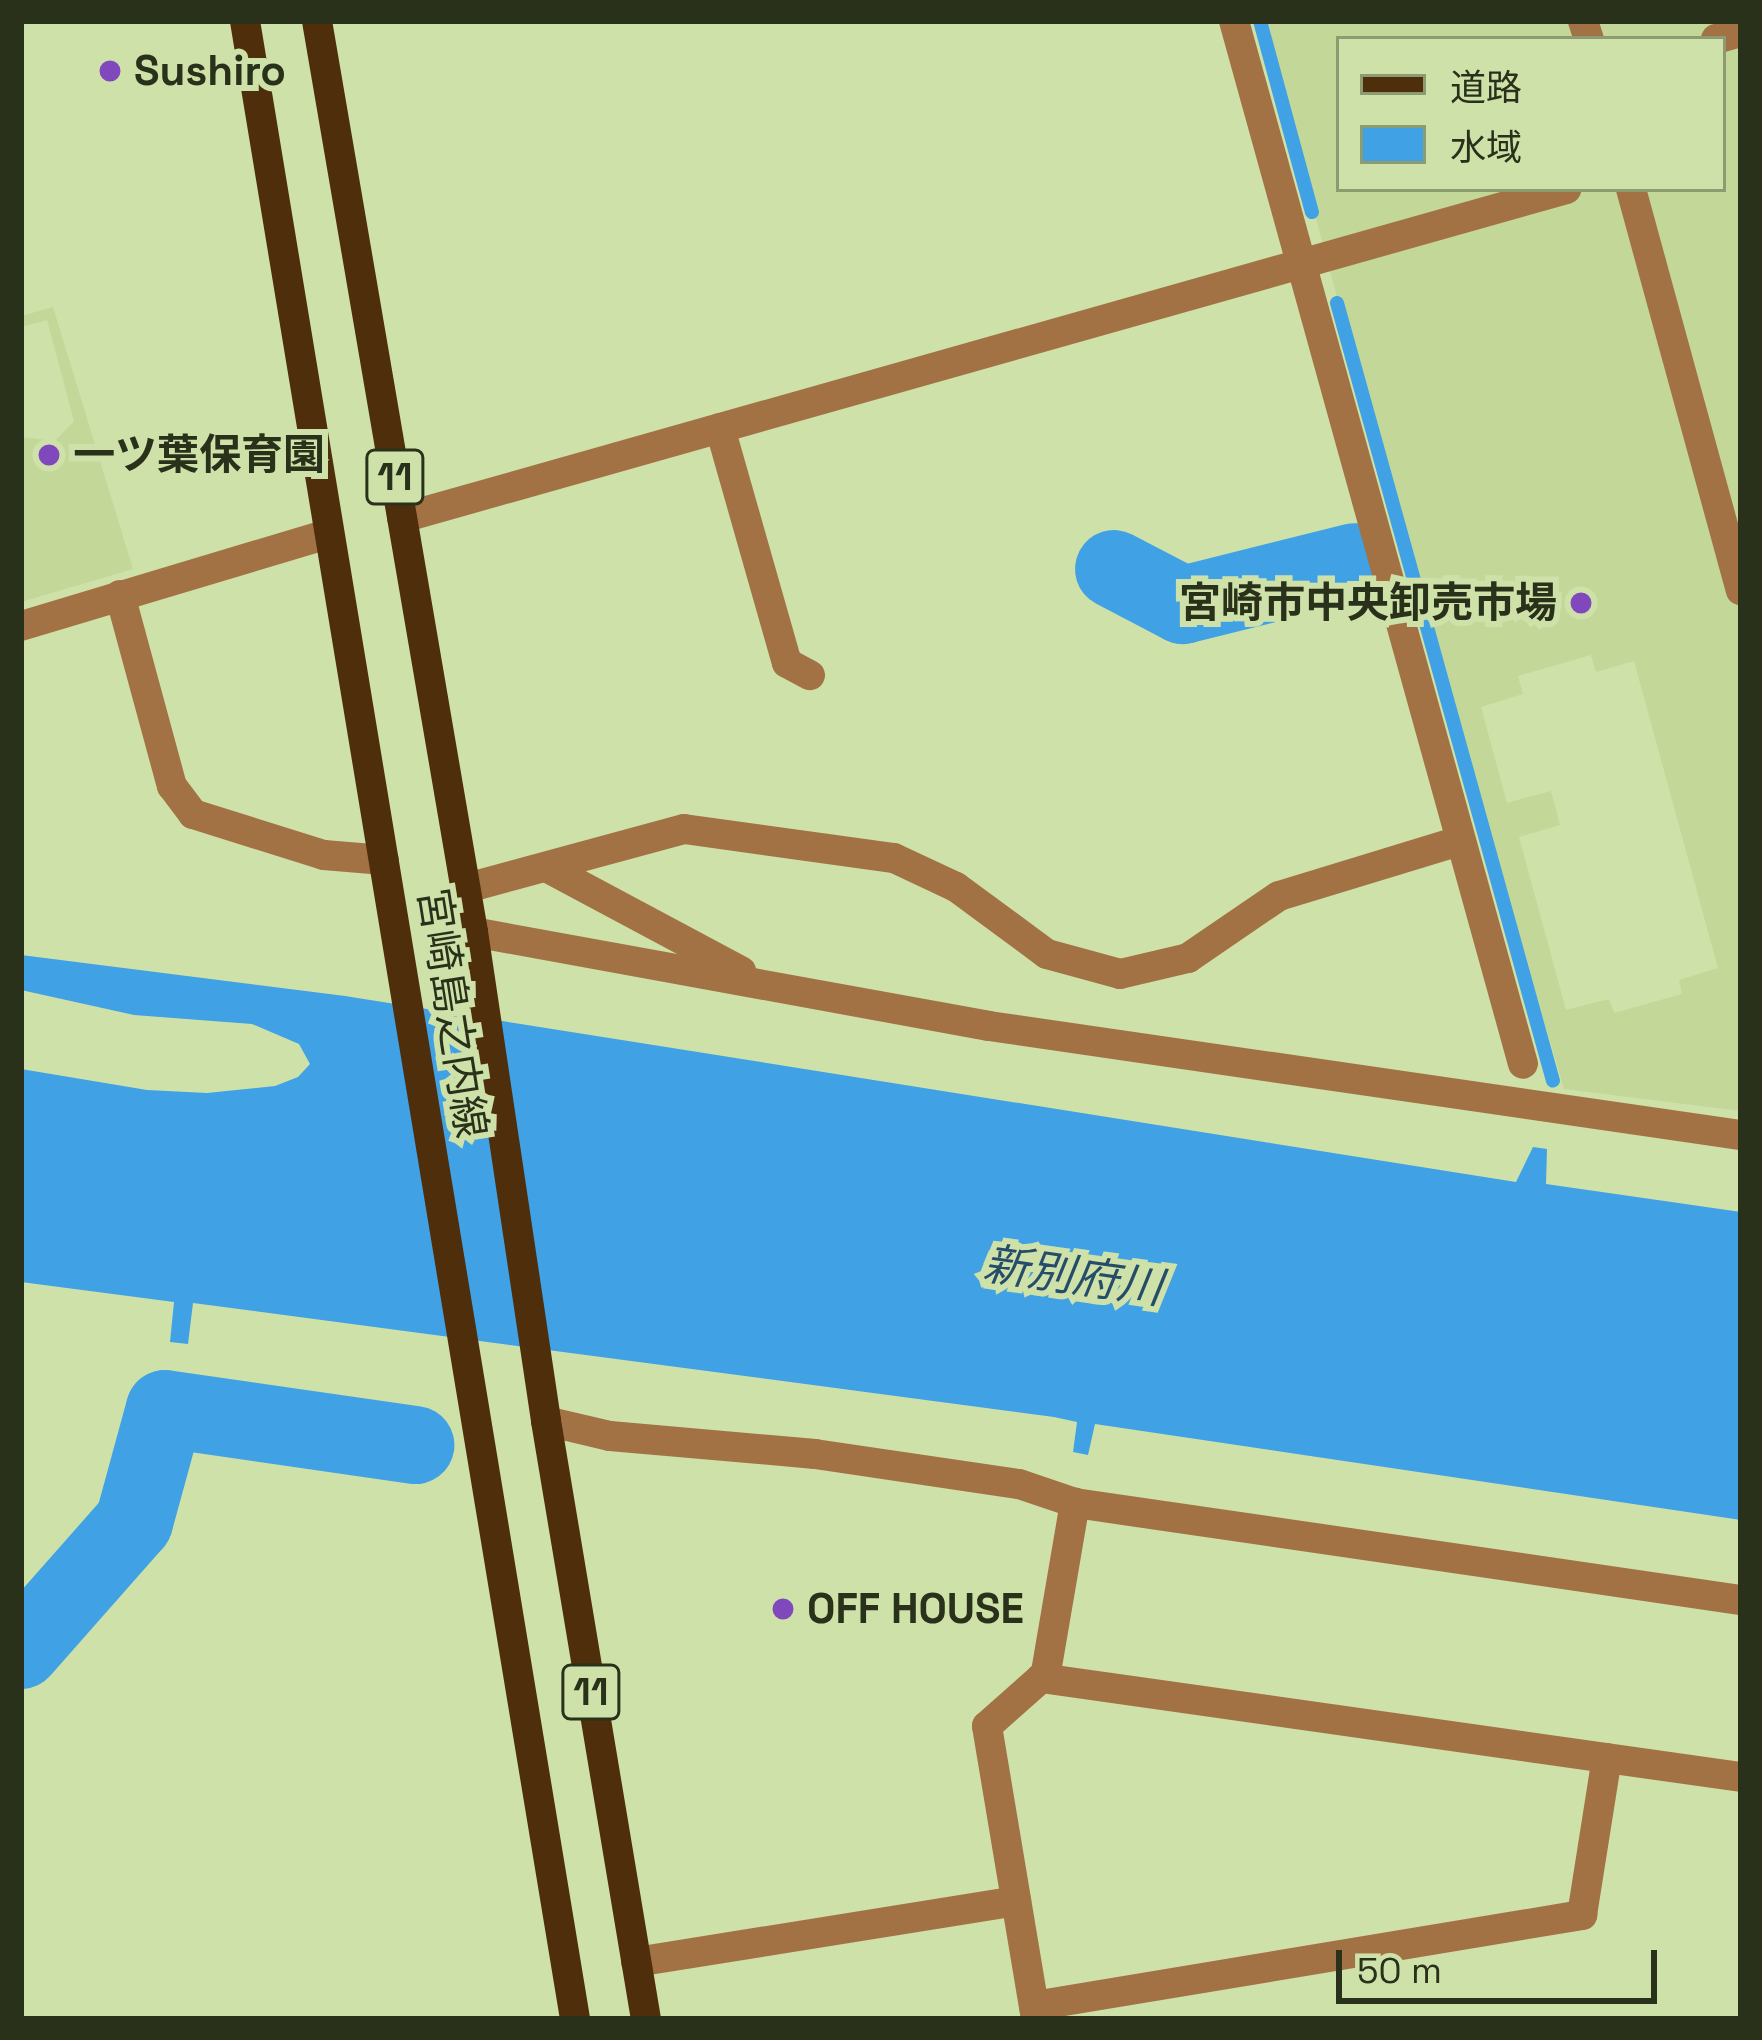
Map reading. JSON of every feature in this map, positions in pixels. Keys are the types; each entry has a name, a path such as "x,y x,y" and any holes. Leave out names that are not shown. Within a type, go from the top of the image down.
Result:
{"main road":[{"name":"宮崎島之内線","path":"244,21 575,2019"},
{"name":"宮崎島之内線","path":"317,21 473,932 537,1365 646,2019"}],"street":[{"path":"1234,21 1523,1064"},
{"path":"402,518 1556,192"},
{"path":"1632,192 1741,590"},
{"path":"720,428 788,663 810,675"},
{"path":"21,626 327,534"},
{"path":"121,595 172,785 193,814 324,855 384,860"},
{"path":"463,890 684,830 894,858 956,887 1047,954 1120,974 1188,958 1279,896 1459,841"},
{"path":"548,868 735,965 750,980"},
{"path":"473,932 1012,1029 1741,1135"},
{"path":"546,1421 610,1436 815,1454 1019,1484 1076,1503 1741,1600"},
{"path":"1076,1503 1046,1678 987,1726 1035,2012 1582,1915 1606,1758"},
{"path":"1046,1678 1741,1777"},
{"path":"636,1961 1016,1901"}],"shaded area":[{"name":"宮崎市中央卸売市場","path":"1263,21 1741,21 1741,1111 1564,1089 1405,550","holes":["1591,655 1596,672 1634,661 1718,968 1679,980 1682,994 1614,1013 1609,999 1566,1010 1519,837 1560,825 1551,791 1507,803 1481,707 1523,694 1518,676"]},
{"name":"一ツ葉保育園","path":"53,307 133,569 21,602 21,437 55,441 74,421 47,320 21,327 21,316"}],"water":[{"path":"21,955 345,996 1516,1182 1533,1147 1547,1149 1546,1184 1741,1212 1741,1520 1095,1424 1088,1455 1073,1452 1077,1422 1054,1417 193,1303 188,1344 170,1342 174,1302 21,1282 21,1069 147,1090 207,1093 275,1086 298,1077 310,1064 299,1044 252,1024 134,1015 21,990"}],"waterway":[{"name":"新別府川","path":"1260,21 1312,212"},
{"name":"新別府川","path":"1337,303 1553,1081"},
{"name":"新別府川","path":"1114,569 1183,605 1355,562"},
{"name":"新別府川","path":"21,1650 134,1522 165,1409 415,1445"}],"place":[{"name":"Sushiro","path":"110,71"},
{"name":"一ツ葉保育園","path":"49,455"},
{"name":"宮崎市中央卸売市場","path":"1581,603"},
{"name":"OFF HOUSE","path":"783,1609"}]}
